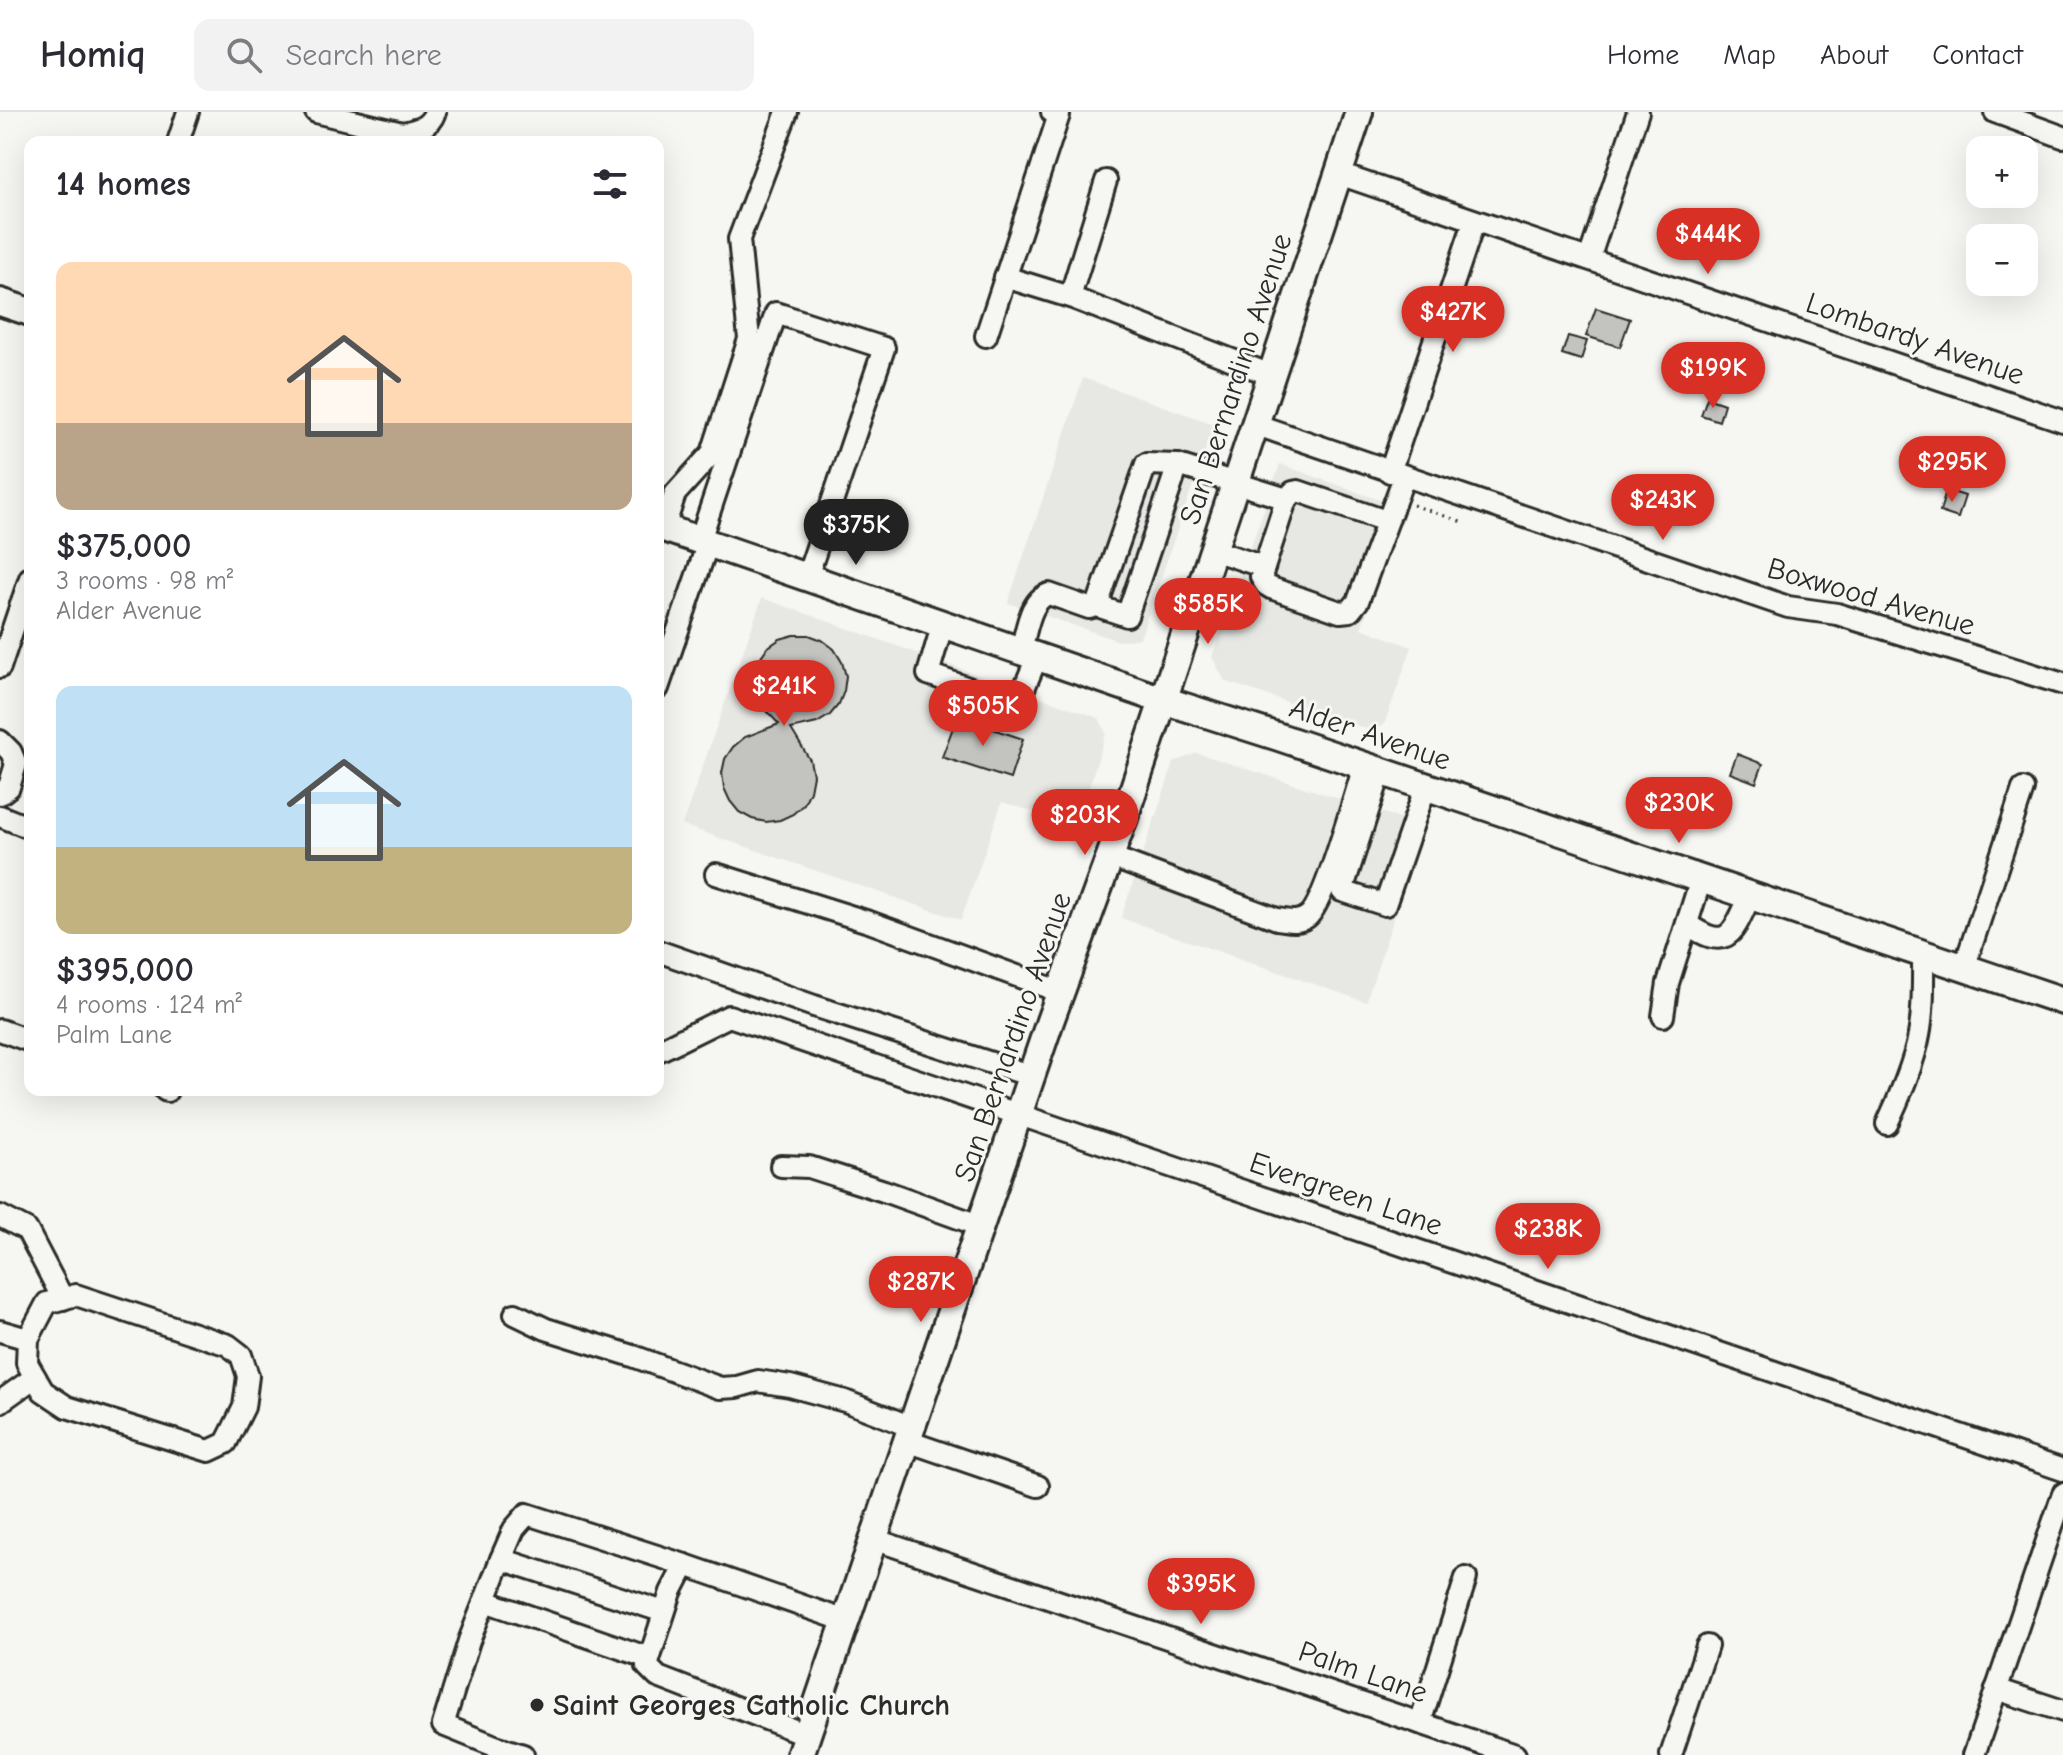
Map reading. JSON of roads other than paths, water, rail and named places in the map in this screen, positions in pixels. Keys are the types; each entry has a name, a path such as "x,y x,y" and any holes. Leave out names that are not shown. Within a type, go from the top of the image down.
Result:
{"main road":[{"name":"San Bernardino Avenue","path":"804,1745 1061,992 1111,857 1359,112"},
{"path":"0,302 24,310"},
{"name":"Alder Avenue","path":"664,528 1163,700 2063,1001"}],"street":[{"path":"180,136 188,112"},
{"path":"316,112 402,133 426,127 435,112"},
{"path":"664,520 675,494 712,453 749,339 739,239 787,112"},
{"path":"986,336 1059,115 1052,112"},
{"path":"1589,259 1638,112"},
{"path":"1995,112 2063,137"},
{"name":"Lombardy Avenue","path":"1339,174 2063,421"},
{"path":"1070,297 1106,181"},
{"path":"1386,521 1298,491 1293,492 1287,499 1261,577 1266,585 1345,613 1358,601 1386,521 1397,474 1474,222"},
{"path":"1005,277 1070,297 1271,375"},
{"path":"664,669 776,313 884,348 807,577"},
{"name":"Boxwood Avenue","path":"1254,424 1788,607 1837,614 2063,684"},
{"path":"1097,606 1146,464 1178,465 1287,499"},
{"path":"943,623 928,674 1017,705 1030,652 1035,605 1044,595 1127,616 1178,465"},
{"path":"1213,550 1264,567"},
{"path":"0,667 24,610"},
{"path":"0,741 11,752 16,764 9,787 0,794"},
{"path":"1373,769 1362,831 1342,891 1385,905 1426,786"},
{"path":"1111,857 1277,919 1296,922 1309,916 1322,896 1373,769"},
{"path":"1964,968 2023,789"},
{"path":"0,816 24,826"},
{"path":"716,874 872,923 1061,992"},
{"path":"1663,1016 1668,983 1701,879"},
{"path":"1687,924 1709,937 1724,938 1737,925 1750,896"},
{"path":"664,953 814,1006 1032,1076"},
{"path":"1887,1124 1919,1037 1923,954"},
{"name":"Evergreen Lane","path":"664,1048 729,1016 2063,1470"},
{"path":"0,1030 24,1039"},
{"path":"781,1166 809,1167 981,1226"},
{"path":"0,1216 27,1230 63,1299"},
{"path":"76,1295 228,1345 241,1355 248,1376 244,1407 226,1443 209,1451 67,1407 43,1391 27,1363 28,1339 47,1303 63,1299 76,1295"},
{"path":"515,1314 546,1329 720,1388 758,1381 845,1401 909,1434 1038,1486"},
{"path":"0,1331 28,1339"},
{"path":"0,1402 35,1377"},
{"path":"1974,1755 2063,1494"},
{"path":"523,1755 443,1725 469,1641 501,1559 514,1529 527,1514 846,1621"},
{"name":"Palm Lane","path":"873,1539 1515,1755"},
{"path":"501,1559 664,1612"},
{"path":"685,1565 671,1592 647,1666 658,1677 804,1745"},
{"path":"1420,1723 1466,1578"},
{"path":"486,1599 649,1658"},
{"path":"1671,1755 1707,1646"},
{"path":"1996,1689 2063,1711"}],"place":[{"name":"Saint Georges Catholic Church","path":"537,1705"}]}
